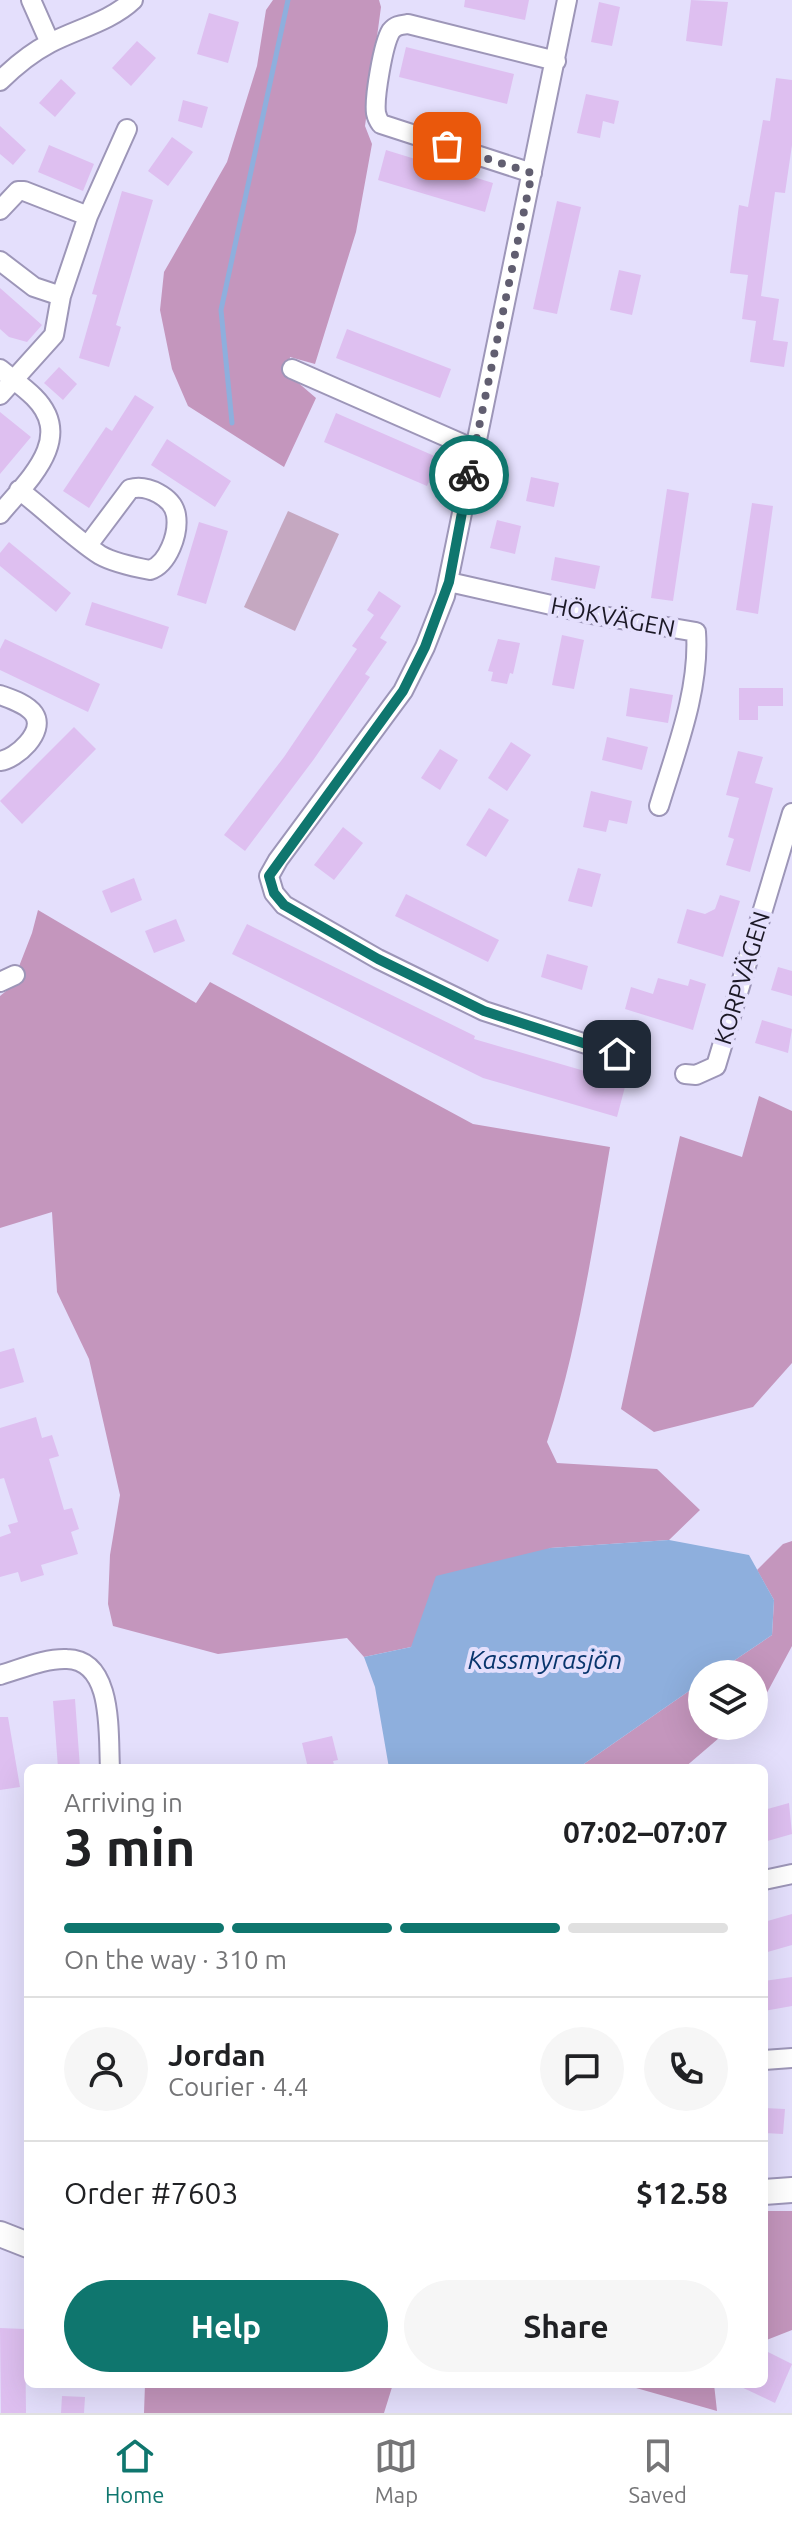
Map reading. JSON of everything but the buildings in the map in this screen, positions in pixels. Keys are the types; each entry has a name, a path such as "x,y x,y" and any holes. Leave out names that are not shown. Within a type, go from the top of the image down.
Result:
{"main road":[{"path":"768,2192 792,2190"},
{"path":"0,2234 24,2243"}],"street":[{"path":"31,0 50,43"},
{"path":"0,81 19,62 50,43 109,16 133,0"},
{"path":"567,0 449,582 425,647 403,691 269,876 274,893 284,905 378,959 484,1011 617,1054"},
{"path":"532,173 381,124 376,116 376,105 385,48 390,33 397,26 408,24 556,61"},
{"path":"0,395 7,375 54,335 61,296 88,216 127,129"},
{"path":"0,210 18,191 24,191 88,216"},
{"path":"0,261 34,287 61,296"},
{"path":"292,369 474,449"},
{"path":"0,514 43,461 50,441 50,430 41,406 7,375"},
{"path":"19,490 88,545 112,560 150,570 164,563 177,519 175,511 170,503 153,491 138,487 130,489 88,545"},
{"name":"HÖKVÄGEN","path":"449,582 591,614 696,632 698,660 659,806"},
{"path":"0,695 31,710 37,720 37,726 26,744 14,757 0,761"},
{"name":"KORPVÄGEN","path":"685,1074 696,1075 716,1066 792,813"},
{"path":"0,1675 45,1661 66,1658 86,1662 97,1675 104,1696 110,1764"},
{"path":"768,1879 792,1874"},
{"path":"768,2060 792,2058"}],"shaded area":[{"path":"273,0 379,0 381,7 365,126 372,144 356,232 315,364 290,357 288,374 316,398 284,467 188,406 172,369 160,310 164,272 227,162 257,66 266,10"},
{"path":"288,511 339,534 295,631 244,607"},
{"path":"38,910 196,1003 210,982 473,1124 610,1147 576,1333 547,1442 557,1463 657,1469 700,1510 669,1540 550,1548 411,1647 364,1657 347,1638 218,1654 113,1626 108,1604 110,1555 120,1495 89,1359 57,1292 52,1212 0,1228 0,996 11,987"},
{"path":"759,1096 792,1111 792,1363 753,1407 654,1432 621,1409 680,1136 742,1157"},
{"path":"792,1541 792,1646 768,1691 768,1660 735,1660 772,1635 774,1600 757,1570 783,1544"},
{"path":"688,1692 688,1740 717,1740 689,1764 584,1764"},
{"path":"768,2211 792,2211 792,2330 768,2339"},
{"path":"145,2388 392,2388 384,2413 144,2413"},
{"path":"636,2388 714,2388 717,2411"}],"water":[{"name":"Kassmyrasjön","path":"669,1540 749,1555 774,1600 772,1635 735,1660 688,1660 688,1692 584,1764 388,1764 375,1687 364,1657 411,1647 436,1576 550,1548"}],"waterway":[{"path":"232,423 221,310 288,0"}],"way so far":[{"path":"447,146 532,173 469,475"}],"route":[{"path":"469,475 449,582 425,647 403,691 269,876 274,893 284,905 405,973 484,1011 617,1054"}]}
